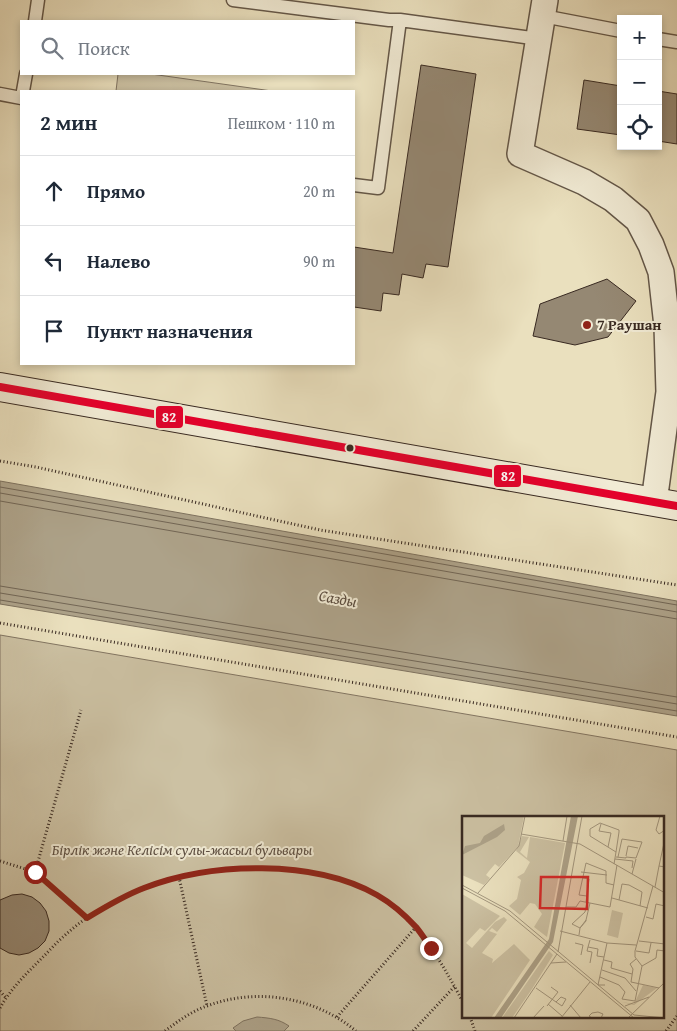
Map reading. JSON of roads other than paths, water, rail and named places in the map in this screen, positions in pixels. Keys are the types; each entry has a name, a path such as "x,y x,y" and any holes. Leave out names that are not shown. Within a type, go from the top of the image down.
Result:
{"main road":[{"path":"0,387 666,504"}],"street":[{"path":"542,18 520,154 584,182 614,199 638,220 651,245 661,272 667,326 669,392 666,504"}],"lane":[{"path":"35,20 38,0"},
{"path":"233,0 389,20 542,18 617,30"},
{"path":"355,185 378,188 400,20"},
{"path":"662,40 677,42"},
{"path":"23,90 26,75"},
{"path":"0,94 20,98"}],"water":[{"name":"Сазды","path":"0,481 677,601 677,716 0,604"},
{"path":"257,1017 274,1019 289,1026 284,1031 236,1031 233,1028 243,1021"}],"place":[{"name":"7 Раушан","path":"587,325"}],"park label":[{"name":"Бірлік және Келісім сулы-жасыл бульвары","path":"182,850"}]}
